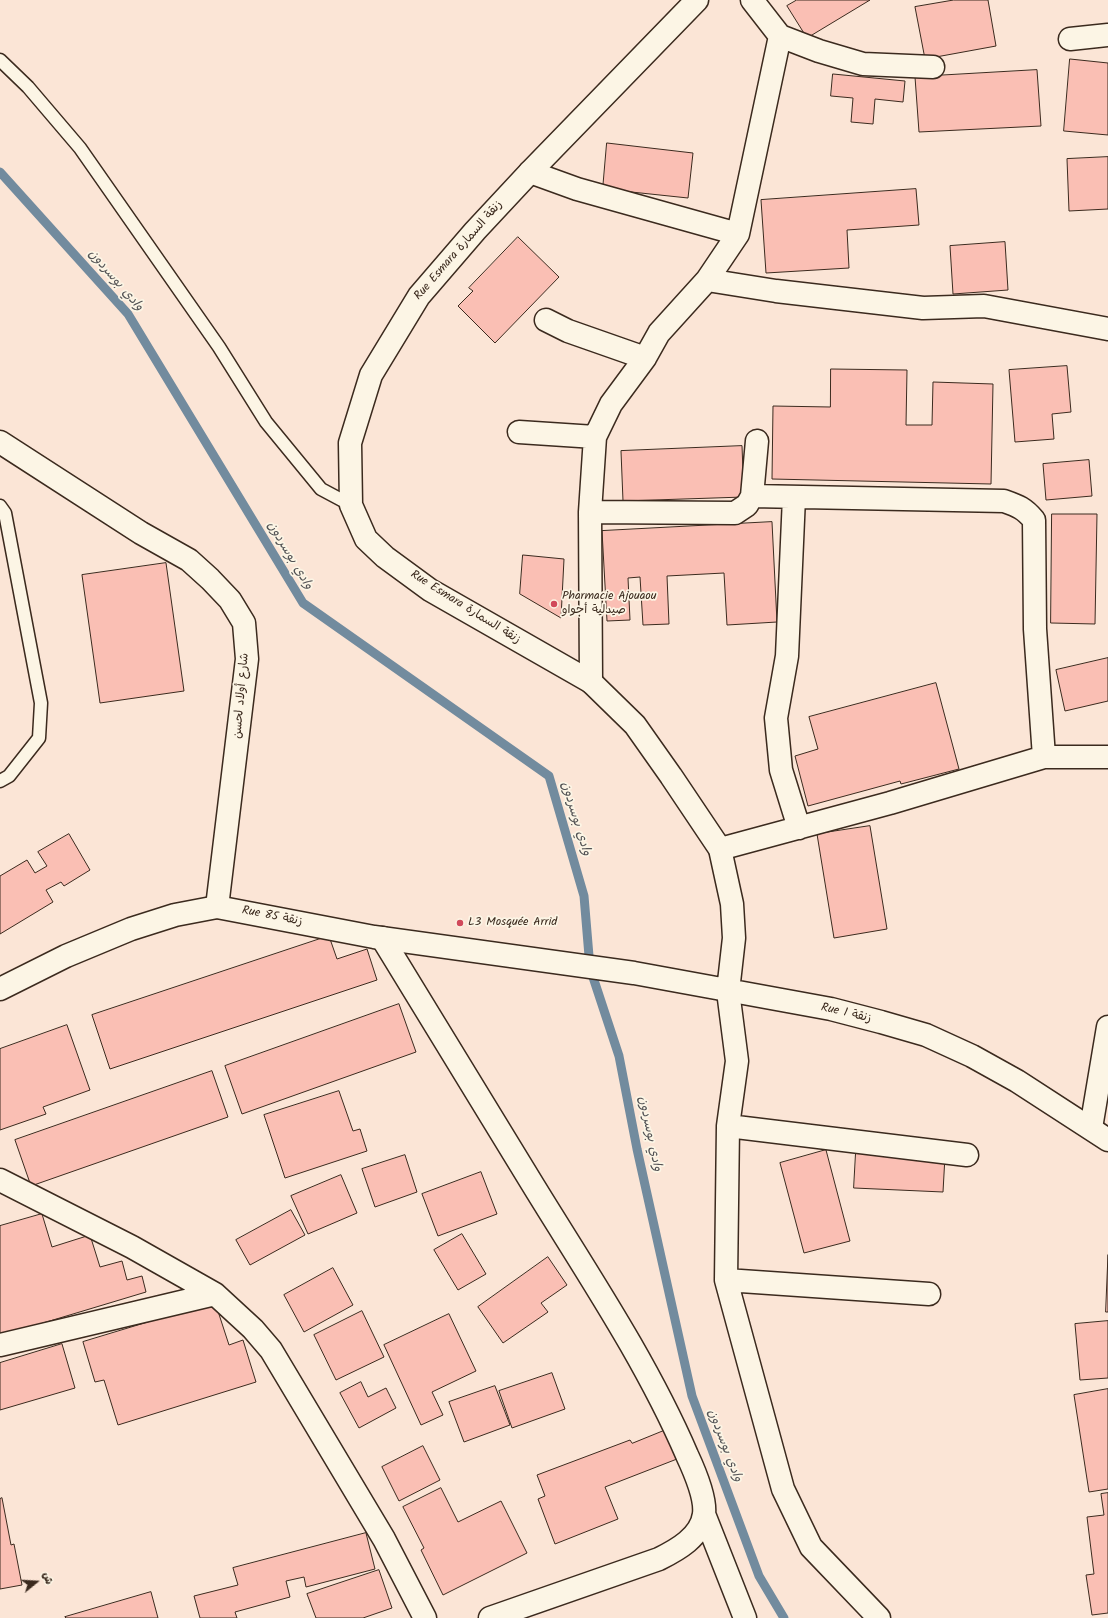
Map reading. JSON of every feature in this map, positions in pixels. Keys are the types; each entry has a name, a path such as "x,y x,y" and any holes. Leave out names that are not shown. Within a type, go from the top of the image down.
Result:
{"street":[{"name":"Rue Esmara زنقة السمارة","path":"697,0 530,172 475,231 419,296 371,374 350,443 351,505 366,539 385,556 430,590 591,682 635,725 720,849 732,904 734,938 728,991 737,1061 728,1126 726,1280 783,1489 811,1547 880,1618"},
{"path":"752,0 780,36 819,51 863,64 933,67"},
{"path":"1070,39 1108,35"},
{"path":"591,682 590,512 595,437 611,404 645,358 659,333 707,280 738,234 780,36"},
{"path":"530,172 577,189 738,234"},
{"path":"707,280 776,291 923,308 984,306 1108,329"},
{"path":"546,320 568,331 645,358"},
{"path":"519,432 595,437"},
{"path":"590,512 736,513 747,505 752,496 757,441"},
{"name":"شارع أولاد لحسن","path":"0,442 141,533 188,560 210,579 230,600 244,623 247,659 217,907"},
{"path":"752,496 1004,501 1026,511 1034,520 1035,629 1044,757"},
{"path":"794,497 787,656 776,718 781,770 799,828"},
{"path":"720,849 890,803 1044,757 1108,757"},
{"name":"Rue 85 زنقة","path":"0,989 66,956 131,929 175,915 217,907 382,938 557,963"},
{"path":"382,938 627,1339 676,1428 701,1493 704,1514 745,1618"},
{"name":"Rue زنقة 1","path":"557,963 634,973 831,1009 926,1035 972,1056 1011,1077 1099,1134"},
{"path":"1099,1134 1108,1027"},
{"path":"728,1126 967,1155"},
{"path":"6,1187 132,1247 215,1294 253,1329 271,1350 384,1539 425,1618"},
{"path":"726,1280 930,1294"},
{"path":"0,1345 215,1294"},
{"path":"490,1618 659,1559 681,1548 698,1529 704,1514"}],"lane":[{"path":"0,60 28,87 80,148 219,346 271,428 321,489 351,505"},
{"path":"0,506 5,513 41,703 39,738 9,776 0,780"}],"building":[{"path":"797,0 870,0 807,38 787,6"},
{"path":"954,0 988,0 996,46 925,59 915,7"},
{"path":"1070,59 1108,63 1108,135 1064,131"},
{"path":"1037,70 1041,126 919,132 915,77"},
{"path":"833,74 905,81 903,102 875,99 873,124 851,122 853,98 831,96"},
{"path":"607,143 693,153 688,198 603,189"},
{"path":"1108,157 1108,209 1069,211 1067,159"},
{"path":"916,189 919,225 847,230 849,268 766,273 761,200"},
{"path":"518,237 559,277 495,343 458,306 473,291 469,288"},
{"path":"1005,242 1008,290 953,294 950,246"},
{"path":"1067,366 1071,412 1052,414 1054,439 1015,442 1009,370"},
{"path":"831,369 907,370 906,425 932,425 933,382 993,384 991,484 772,479 773,406 830,407"},
{"path":"742,446 744,497 623,501 621,451"},
{"path":"1089,460 1092,496 1046,500 1043,464"},
{"path":"1052,514 1097,514 1095,624 1051,623"},
{"path":"772,522 777,622 727,625 724,573 667,576 669,624 643,625 640,577 628,578 630,620 607,621 602,531"},
{"path":"523,555 564,559 561,618 520,594"},
{"path":"166,563 184,691 100,703 82,575"},
{"path":"1108,658 1108,701 1065,711 1056,670"},
{"path":"936,683 959,769 901,784 900,781 808,806 795,756 818,749 809,717"},
{"path":"870,826 887,929 834,938 817,834"},
{"path":"69,834 90,870 64,886 61,882 46,890 53,902 0,934 0,876 27,860 35,873 47,866 38,852"},
{"path":"329,936 337,959 367,949 377,980 110,1069 92,1015"},
{"path":"399,1004 416,1052 242,1114 225,1066"},
{"path":"67,1025 90,1090 43,1107 46,1114 0,1130 0,1049"},
{"path":"212,1071 228,1117 31,1186 15,1140"},
{"path":"339,1091 353,1131 360,1129 367,1151 285,1178 264,1115"},
{"path":"826,1150 850,1241 804,1253 780,1163"},
{"path":"856,1152 945,1156 943,1192 854,1188"},
{"path":"405,1155 417,1192 375,1207 362,1169"},
{"path":"481,1172 497,1214 438,1236 422,1194"},
{"path":"341,1175 357,1213 308,1234 291,1196"},
{"path":"291,1210 305,1235 250,1265 236,1240"},
{"path":"42,1214 52,1247 90,1235 100,1267 122,1261 127,1280 142,1276 146,1292 0,1336 0,1226"},
{"path":"462,1234 486,1274 458,1290 434,1250"},
{"path":"1108,1255 1108,1312 1106,1312"},
{"path":"548,1257 567,1285 541,1303 548,1312 503,1343 478,1307"},
{"path":"333,1268 353,1305 304,1332 284,1295"},
{"path":"215,1302 229,1345 243,1340 256,1382 118,1425 104,1380 95,1382 83,1342"},
{"path":"362,1311 384,1357 336,1380 314,1335"},
{"path":"449,1314 476,1371 432,1392 443,1415 421,1425 384,1345"},
{"path":"1108,1321 1108,1378 1080,1380 1075,1324"},
{"path":"62,1344 75,1388 0,1410 0,1363"},
{"path":"552,1373 565,1409 512,1428 499,1391"},
{"path":"361,1382 368,1397 386,1388 396,1408 359,1428 340,1393"},
{"path":"495,1386 510,1425 464,1442 449,1402"},
{"path":"1108,1389 1108,1489 1089,1492 1074,1395"},
{"path":"666,1430 677,1459 605,1487 618,1519 555,1544 538,1499 545,1496 537,1475 630,1440 632,1443"},
{"path":"423,1446 440,1480 399,1501 382,1467"},
{"path":"441,1488 458,1522 501,1501 527,1553 443,1595 421,1550 424,1548 403,1507"},
{"path":"1108,1493 1108,1613 1092,1615 1086,1575 1094,1574 1087,1517 1104,1515 1101,1494"},
{"path":"2,1498 11,1545 14,1544 22,1585 0,1589 0,1499"},
{"path":"366,1533 375,1569 306,1587 304,1577 286,1581 290,1597 235,1612 237,1618 200,1618 194,1596 238,1585 233,1568"},
{"path":"379,1570 392,1608 363,1618 316,1618 307,1594"},
{"path":"151,1592 158,1618 65,1617"}],"waterway":[{"name":"وادي بوسردون","path":"0,172 128,314 303,603 549,776 584,896 590,968 619,1056 637,1149 692,1396 759,1576 784,1618"}],"place":[{"name":"Pharmacie Ajouaou صيدلية أجواو","path":"554,604"},
{"name":"L3 Mosquée Arrid","path":"460,923"}]}
